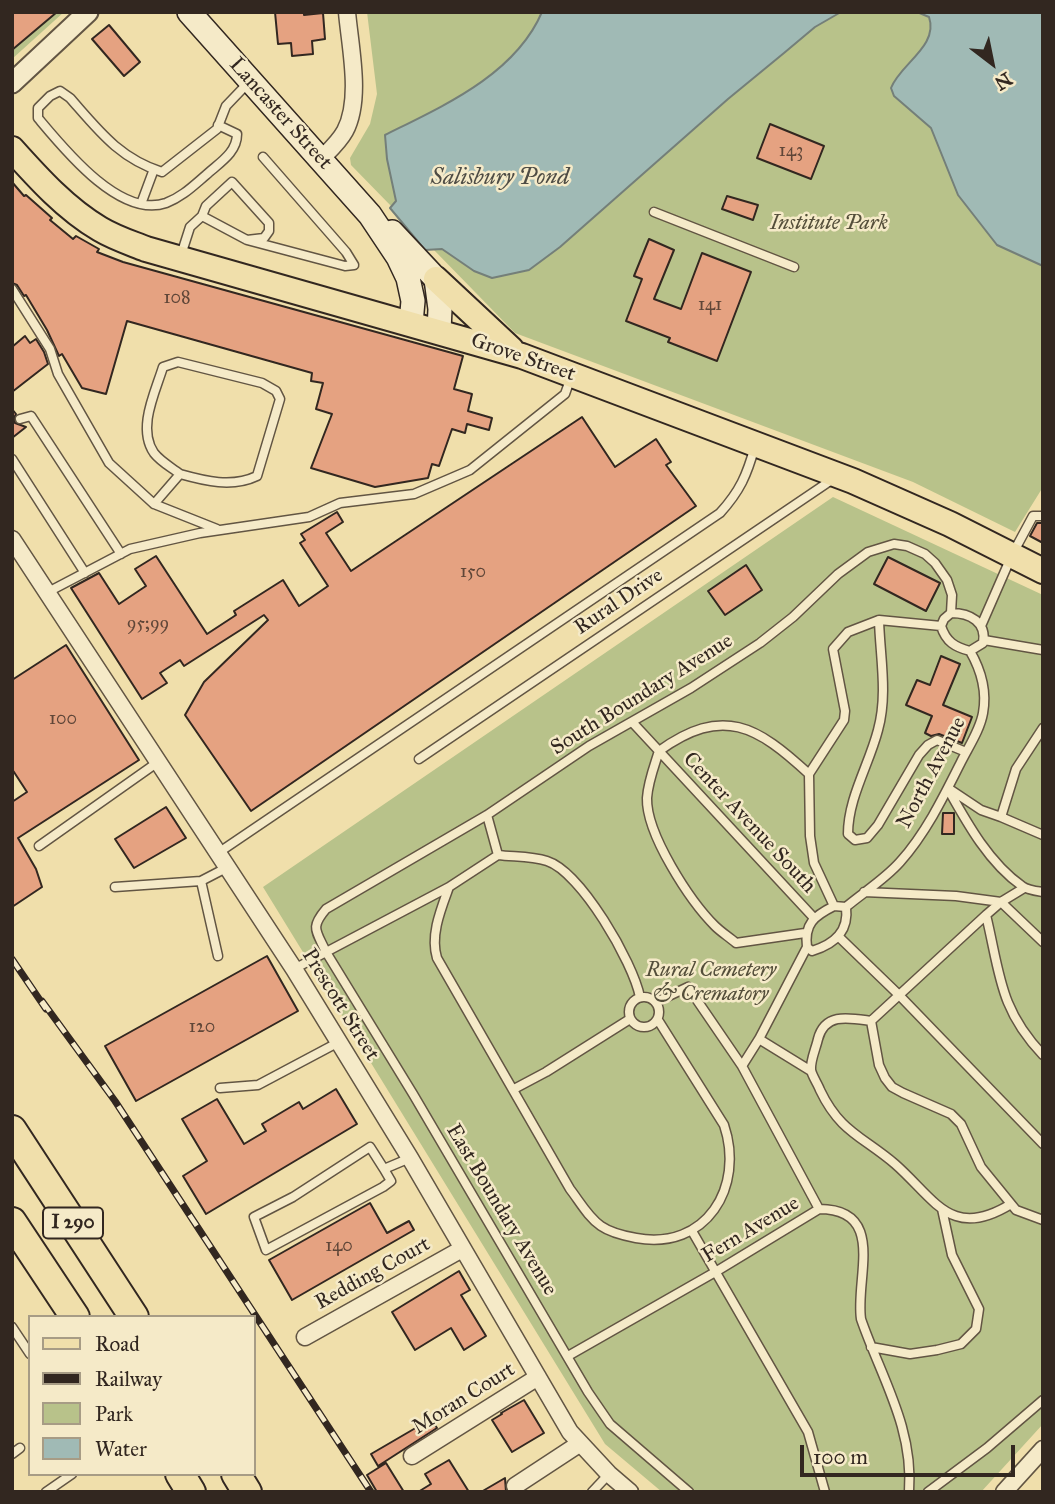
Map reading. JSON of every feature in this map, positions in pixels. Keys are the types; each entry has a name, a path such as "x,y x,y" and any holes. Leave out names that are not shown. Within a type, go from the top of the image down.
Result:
{"highway":[{"name":"I 290","path":"12,1130 133,1315"},
{"name":"I 290","path":"12,1222 74,1315"},
{"path":"181,1476 191,1492"},
{"path":"237,1476 247,1492"}],"main road":[{"name":"Lancaster Street","path":"189,12 370,215 398,257 408,278 413,301 411,323"},
{"name":"Grove Street","path":"13,151 55,194 102,230 146,248 439,331 572,374 838,475 950,524 1043,571"},
{"name":"Lancaster Street","path":"370,215 399,238 436,279"},
{"path":"436,279 440,309 439,331"},
{"path":"436,279 516,354"}],"street":[{"path":"12,83 88,12"},
{"path":"321,159 342,135 353,108 347,12"},
{"name":"Prescott Street","path":"12,539 294,968 579,1444 630,1492"},
{"name":"Redding Court","path":"305,1337 462,1249"},
{"name":"Moran Court","path":"412,1456 538,1377"},
{"path":"515,1486 579,1444"},
{"path":"1004,1492 1043,1448"}],"lane":[{"path":"218,125 237,134 237,145 229,155 185,194 164,204 148,206 110,189 86,172 38,118 38,108 50,96 60,91 70,98 123,154 141,165 162,172 216,130 218,125 226,106 250,80"},
{"path":"202,216 247,240 345,266 355,265 263,157"},
{"path":"141,204 154,169"},
{"path":"180,258 190,227 202,216 206,206 232,182 269,223 269,231 264,237 247,240"},
{"path":"654,212 794,267"},
{"path":"12,289 50,349 58,374 109,463 154,504 220,530"},
{"path":"178,362 262,383 275,391 280,399 257,476 247,481 211,482 180,474 160,459 147,439 147,424 163,367 178,362"},
{"path":"47,592 130,549 220,530 309,517 340,503 414,494 470,470 565,394 572,374"},
{"path":"20,419 31,416 121,554"},
{"path":"218,853 720,513 738,494 756,443"},
{"path":"12,459 85,573"},
{"path":"154,504 180,474"},
{"name":"Rural Drive","path":"419,759 838,475"},
{"path":"981,625 1012,555 1033,516 1043,516"},
{"name":"South Boundary Avenue","path":"315,922 326,909 337,902 487,815 589,746 633,723 760,643 867,552 894,544 925,554 947,580 952,595 951,613"},
{"path":"951,613 972,617 981,625 985,634 984,640 970,651 957,647 950,642 940,626 951,613"},
{"path":"834,905 814,863 810,836 809,774 844,720 845,711 833,649 848,632 879,620 940,626"},
{"path":"879,620 884,695 879,728 848,816 848,835 855,840 867,838 928,745 937,740 967,752"},
{"path":"984,640 1043,650"},
{"name":"North Avenue","path":"846,907 901,862 948,789 967,752 983,713 984,692 978,665 970,651"},
{"name":"Center Avenue South","path":"633,723 814,918"},
{"path":"805,933 736,943 716,927 697,906 668,860 653,825 647,801 650,779 659,751 686,733 704,727 740,727 762,736 809,774"},
{"path":"1001,817 1016,769 1043,728"},
{"path":"39,846 159,762"},
{"path":"948,789 981,810 1043,835"},
{"path":"948,789 985,847 1024,888 1043,892"},
{"path":"487,815 498,855"},
{"path":"294,968 449,887 498,855 548,862 568,873 582,887 637,981 640,997"},
{"path":"116,887 201,881 228,867"},
{"path":"201,881 219,956"},
{"path":"449,887 435,934 434,949 437,958 570,1189 589,1215 602,1227 623,1236 649,1241 676,1237 692,1231 708,1217 720,1201 732,1164 724,1125 658,1020"},
{"path":"871,1021 986,915 1024,888"},
{"path":"864,892 956,896 1001,902 1043,942"},
{"path":"742,1066 759,1040 807,947 805,933 814,918 834,905 846,907 846,927 839,937 812,951 807,947"},
{"path":"986,915 1002,988 1011,1013 1028,1040 1043,1055"},
{"name":"East Boundary Avenue","path":"315,922 326,952 610,1424 689,1492"},
{"path":"839,937 1043,1144"},
{"path":"656,1002 688,987 742,1066 819,1209"},
{"path":"640,997 649,997 656,1002 660,1011 658,1020 647,1028 634,1024 629,1010 632,1002 640,997"},
{"path":"811,1071 819,1034 824,1025 833,1019 848,1017 871,1021"},
{"path":"514,1089 630,1019"},
{"path":"871,1021 878,1065 892,1087 951,1114 961,1124 981,1167 1011,1204 1025,1215 1043,1220"},
{"path":"759,1040 811,1071 827,1105 848,1131 896,1165 925,1197 942,1209 965,1218 982,1219 993,1216 1011,1204"},
{"path":"220,1088 258,1085 339,1042"},
{"path":"370,1147 384,1169 391,1181 383,1187 266,1250 254,1217 293,1197 370,1147"},
{"path":"384,1169 410,1158"},
{"name":"Fern Avenue","path":"569,1356 819,1209 844,1213 857,1227 864,1240 865,1256 859,1302 861,1319 904,1427 909,1454 909,1492"},
{"path":"871,1347 910,1354 937,1350 961,1343 976,1329 979,1309 952,1255 942,1209"},
{"path":"692,1231 808,1432 825,1492"},
{"path":"12,1327 28,1351"},
{"path":"928,1492 987,1448 1043,1400"},
{"path":"12,1454 20,1448"},
{"path":"592,1492 609,1474"},
{"path":"46,1492 69,1476"}],"green space":[{"path":"57,12 64,12 12,59 12,50"},
{"name":"Institute Park","path":"367,12 1043,12 1043,487 1015,532 913,482 515,333 351,165 350,158 370,124 377,94"},
{"name":"Rural Cemetery & Crematory","path":"833,497 1043,595 1043,1424 981,1492 662,1492 605,1444 263,887"}],"water":[{"name":"Salisbury Pond","path":"542,12 841,12 815,27 728,99 560,247 529,270 492,278 474,271 442,249 425,250 390,208 396,201 385,135 453,100 496,71 530,34"},
{"path":"917,12 1043,12 1043,266 997,245 958,195 931,128 894,96 891,88 896,79 929,37 929,17"}],"building":[{"path":"12,12 57,12 12,50"},
{"path":"275,12 304,12 304,15 323,13 325,39 312,41 313,54 292,56 291,43 278,44"},
{"path":"109,25 140,62 124,76 92,39"},
{"path":"770,124 824,146 811,179 757,158"},
{"path":"12,182 73,239 76,236 99,249 97,252 123,262 463,356 454,389 472,394 468,411 492,418 489,430 467,424 465,433 452,429 439,466 432,464 428,478 375,487 311,468 332,414 316,409 323,383 311,381 312,373 127,321 106,394 82,388 62,354 59,356 26,295 12,283"},
{"path":"727,196 758,205 753,220 722,209"},
{"path":"649,239 674,250 654,299 681,309 702,253 751,272 717,361 668,342 670,338 626,321 642,279 634,276"},
{"path":"25,336 30,343 36,339 48,364 12,392 12,347"},
{"path":"12,409 16,414 15,423 26,427 12,438"},
{"path":"582,417 615,467 656,439 671,462 666,465 696,506 251,811 185,715 204,682 268,620 264,615 184,666 180,660 160,673 167,683 142,699 71,588 99,573 119,604 146,586 135,569 156,556 207,634 236,615 234,611 283,580 299,606 328,586 300,543 305,540 301,534 337,512 343,522 326,533 351,571"},
{"path":"1037,523 1043,523 1043,543 1030,536"},
{"path":"888,557 940,583 926,611 874,584"},
{"path":"746,565 762,590 725,615 708,591"},
{"path":"66,645 139,760 18,838 36,869 42,887 12,907 12,802 27,792 12,769 12,680"},
{"path":"941,656 960,664 943,705 972,717 962,743 939,734 931,736 925,733 932,716 906,705 917,680 930,685"},
{"path":"166,807 186,838 134,868 115,839"},
{"path":"943,813 954,813 954,834 942,834"},
{"path":"267,956 298,1011 136,1101 105,1046"},
{"path":"336,1089 357,1124 206,1214 183,1176 207,1161 182,1119 217,1099 244,1144 266,1131 262,1124 299,1102 303,1109"},
{"path":"370,1203 387,1233 409,1221 414,1230 292,1300 269,1260"},
{"path":"459,1271 470,1290 461,1295 486,1336 464,1350 451,1328 415,1350 392,1312"},
{"path":"524,1400 544,1433 512,1452 492,1420"},
{"path":"431,1419 437,1428 378,1466 371,1454"},
{"path":"449,1460 469,1492 418,1492 431,1484 425,1474"},
{"path":"386,1463 404,1492 377,1492 367,1475"},
{"path":"505,1478 506,1492 481,1492"}],"railway":[{"path":"12,959 46,1009"},
{"path":"42,1001 115,1101 255,1315"},
{"path":"256,1316 371,1492"}]}
